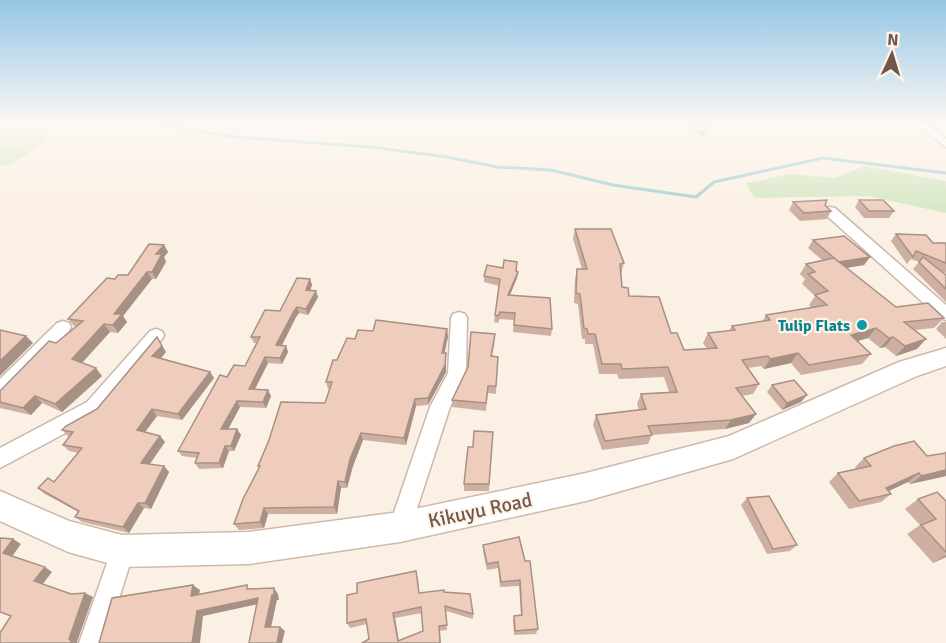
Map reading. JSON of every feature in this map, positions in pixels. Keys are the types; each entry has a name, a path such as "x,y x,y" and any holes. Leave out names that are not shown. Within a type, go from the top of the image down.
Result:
{"main road":[{"name":"Kikuyu Road","path":"0,506 68,536 122,551 249,548 400,527 586,487 733,447 908,369 946,357"}],"street":[{"path":"831,211 946,314"},
{"path":"400,527 440,407 457,373 459,318"},
{"path":"0,391 63,327"},
{"path":"0,459 94,408 156,335"},
{"path":"92,643 122,551"}],"green space":[{"path":"0,155 25,155 11,164 0,166"},
{"path":"864,166 946,181 946,213 868,196 754,198 746,183 791,174 835,178"}],"building":[{"path":"827,200 825,205 831,211 804,213 793,202"},
{"path":"859,200 883,200 894,211 869,211"},
{"path":"575,229 611,229 624,263 620,264 622,287 628,288 629,296 659,297 671,333 677,333 684,350 717,348 708,333 735,330 732,326 770,320 766,315 827,305 815,295 828,291 808,274 815,272 806,264 834,258 896,307 928,303 944,318 904,322 926,339 905,346 876,328 851,335 871,354 809,365 798,353 770,359 768,356 742,360 759,384 736,388 756,414 731,420 648,426 652,435 605,441 596,415 646,409 641,394 677,392 668,367 622,369 621,364 602,364 595,334 588,334 587,329 584,328 580,294 576,293 577,269 587,269"},
{"path":"896,234 926,235 933,243 946,243 946,263 916,251 913,257"},
{"path":"844,236 870,257 839,262 813,240"},
{"path":"149,244 164,245 156,254 162,254 152,272 147,272 114,314 122,314 113,325 104,324 72,359 96,368 55,404 35,396 23,408 0,402 0,391 49,341 56,343 83,321 68,319 107,278 115,279 118,275 128,275"},
{"path":"923,257 946,275 946,289 919,262"},
{"path":"504,260 517,262 516,271 518,272 508,295 550,298 552,329 514,325 515,313 500,312 498,316 495,315 500,279 484,276 487,265 503,268"},
{"path":"297,278 310,279 306,290 316,291 306,309 297,307 294,311 276,345 286,346 280,358 265,357 249,389 268,390 263,402 237,401 221,429 237,429 231,446 225,446 219,463 195,463 199,453 178,451 220,375 227,377 234,365 245,366 260,337 251,337 265,310 280,311"},
{"path":"376,320 447,329 442,353 446,353 445,365 428,398 415,399 404,438 361,433 350,459 345,482 338,481 334,507 264,508 260,522 234,524 243,499 260,466 258,466 281,402 325,403 332,382 326,382 333,360 337,360 347,338 355,339 358,330 373,331"},
{"path":"0,330 26,336 0,361"},
{"path":"471,332 495,334 491,356 498,357 496,386 488,386 486,403 452,400 468,367"},
{"path":"157,337 162,346 152,356 210,372 178,414 152,409 137,430 160,436 141,463 164,466 145,503 138,503 123,527 75,517 79,511 38,488 48,478 54,482 82,448 63,445 73,432 62,430 97,409"},
{"path":"794,380 807,395 787,403 772,385"},
{"path":"474,431 493,432 489,484 464,484 468,447 473,447"},
{"path":"914,441 927,456 946,453 946,470 921,476 919,473 886,488 891,494 859,501 838,473 871,466 864,458"},
{"path":"937,492 946,501 946,552 921,525 936,519 918,499"},
{"path":"769,496 797,545 773,549 747,498"},
{"path":"519,537 525,561 530,561 538,629 515,631 514,616 522,615 520,580 501,582 498,562 487,564 483,545"},
{"path":"0,538 13,539 3,553 45,567 34,581 71,594 85,593 69,639 71,643 0,643 0,633 11,616 0,612"},
{"path":"416,571 419,593 444,590 444,592 470,594 473,614 445,606 447,625 439,626 440,643 362,643 369,639 366,619 347,623 347,595 357,593 357,583","holes":["421,607 423,631 398,641 393,613"]},
{"path":"193,585 191,596 247,585 247,589 274,588 265,627 280,627 277,643 249,643 258,598 197,611 192,643 99,643 112,598"}],"waterway":[{"path":"432,155 497,167 551,170 613,185 696,197 714,182 823,158 946,173"}],"place":[{"name":"Tulip Flats","path":"862,325"}]}
